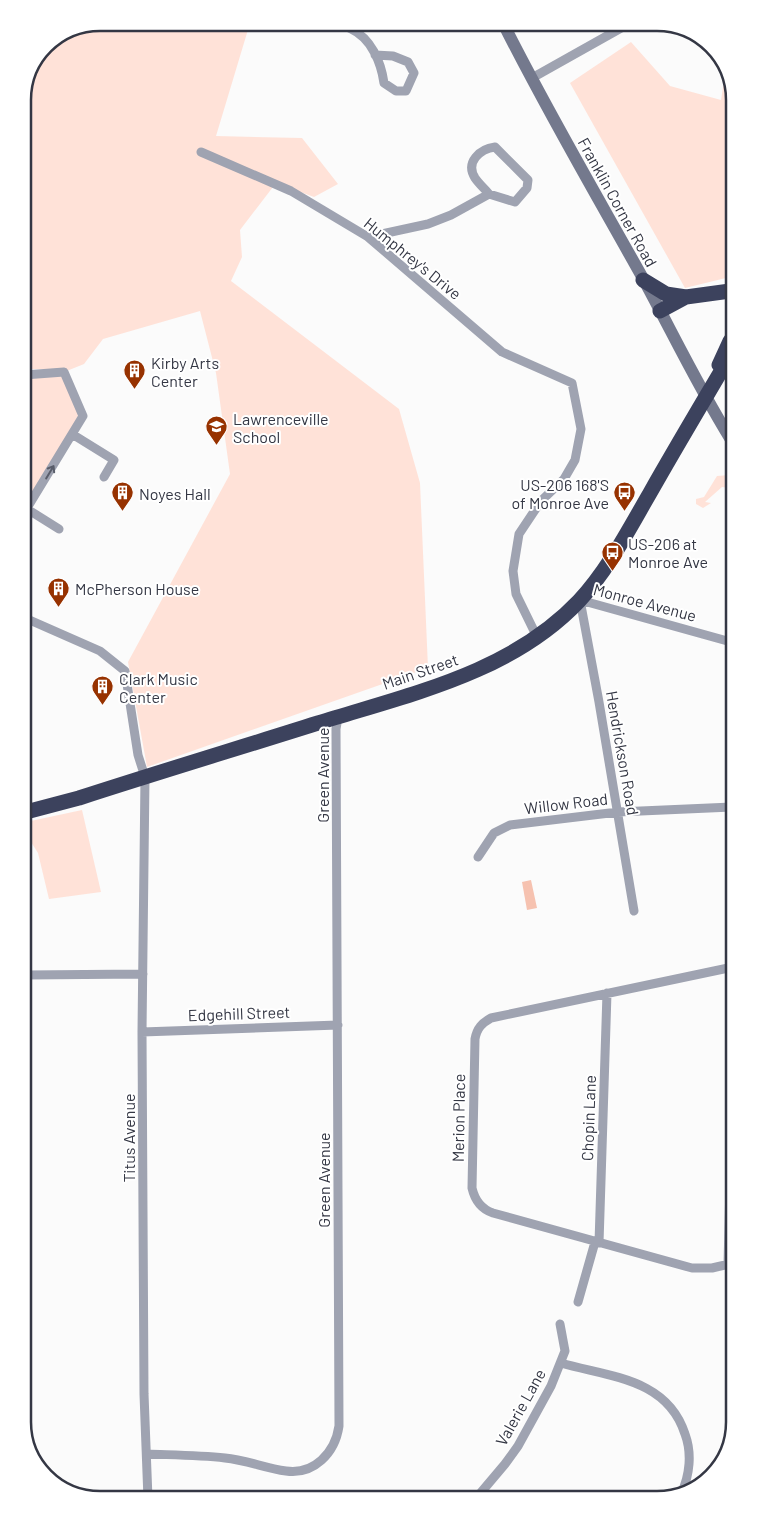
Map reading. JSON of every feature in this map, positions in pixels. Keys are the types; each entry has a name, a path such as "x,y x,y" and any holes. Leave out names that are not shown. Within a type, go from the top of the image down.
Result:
{"highway":[{"path":"643,280 666,294 686,297 726,292"},
{"path":"660,311 686,297"},
{"path":"705,396 726,350"},
{"path":"705,396 726,362"},
{"name":"Main Street","path":"31,811 80,798 441,684 507,656 537,637 580,600 625,536 705,396"}],"street":[{"path":"354,31 368,42 376,55 382,67 384,83 396,91 406,90 414,73 408,62 392,56 376,55"},
{"name":"Franklin Corner Road","path":"507,31 612,227 726,431"},
{"path":"532,78 614,31"},
{"path":"368,237 428,224 451,215 489,194 515,202 527,188 528,180 495,147 485,148 474,158 472,166 474,177 489,194"},
{"name":"Humphrey's Drive","path":"201,152 292,191 368,237 502,352 572,383 581,430 575,460 564,479 541,501 519,534 513,571 516,594 537,637"},
{"path":"31,374 64,372 83,416 31,503"},
{"path":"72,434 114,460 104,477"},
{"path":"31,514 59,529"},
{"name":"Monroe Avenue","path":"580,600 726,641"},
{"name":"Hendrickson Road","path":"580,600 634,911"},
{"name":"Titus Avenue","path":"31,621 100,651 125,670 138,755 145,776 142,1032 144,1394 148,1491"},
{"name":"Green Avenue","path":"147,1454 226,1458 287,1471 298,1471 315,1465 322,1460 334,1445 339,1426 336,729 338,717"},
{"name":"Willow Road","path":"478,857 494,834 510,825 618,812 726,807"},
{"name":"Merion Place","path":"726,968 491,1018 480,1026 474,1039 472,1188 476,1201 481,1207 493,1213 692,1268 712,1268 726,1265"},
{"path":"31,975 143,974"},
{"name":"Chopin Lane","path":"578,1302 597,1243 607,993"},
{"name":"Edgehill Street","path":"142,1032 338,1025"},
{"name":"Valerie Lane","path":"482,1491 506,1464 518,1446 536,1416 561,1363 566,1351 560,1324"},
{"path":"561,1363 635,1382 652,1390 671,1407 683,1427 689,1452 687,1475 684,1484"}],"shaded area":[{"name":"Lawrenceville School","path":"248,31 216,136 302,138 338,184 314,197 276,183 240,230 242,257 231,281 399,409 420,483 428,668 147,767 128,662 230,474 216,373 200,311 103,339 84,364 64,372 53,369 31,369 31,96 38,70 55,48 78,35 92,32"},
{"path":"631,42 670,86 721,100 723,85 726,101 726,278 685,288 570,83"},
{"path":"62,376 79,416 31,495 31,378"},
{"path":"726,475 726,488 722,487 705,502 711,503 703,508 696,504 696,499 704,497 717,476"},
{"path":"82,810 101,892 49,899 38,853 31,842 31,821"},
{"path":"531,880 537,908 527,910 522,882"}],"place":[{"name":"Kirby Arts Center","path":"135,390"},
{"name":"Lawrenceville School","path":"217,446"},
{"name":"Noyes Hall","path":"123,512"},
{"name":"US-206 168'S of Monroe Ave","path":"625,512"},
{"name":"US-206 at Monroe Ave","path":"612,571"},
{"name":"McPherson House","path":"59,607"},
{"name":"Clark Music Center","path":"103,706"}]}
